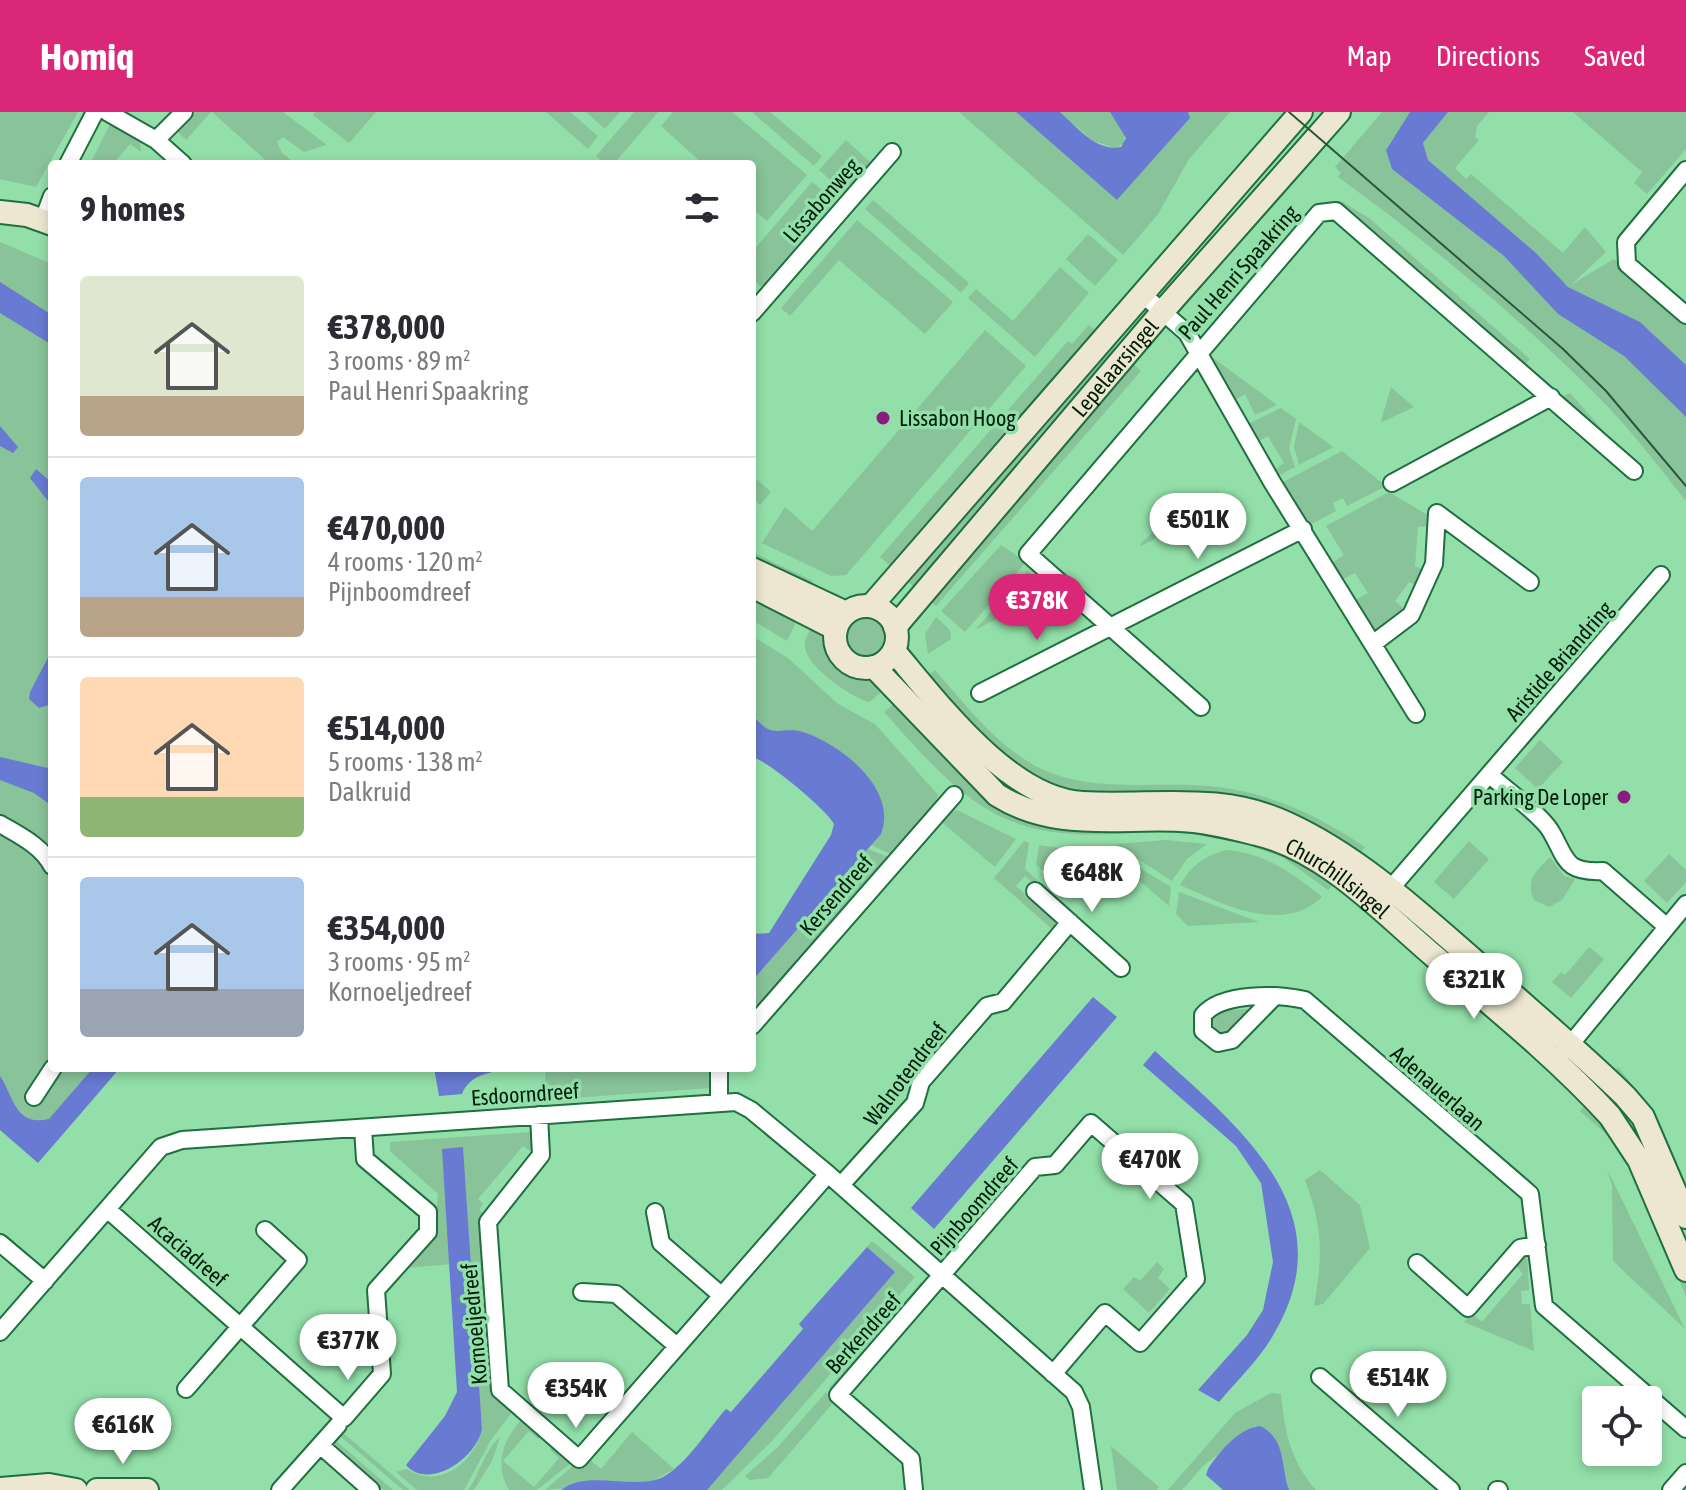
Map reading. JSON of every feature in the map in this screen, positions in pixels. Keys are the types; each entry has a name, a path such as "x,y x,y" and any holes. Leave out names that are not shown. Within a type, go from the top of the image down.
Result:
{"street":[{"path":"70,160 95,112"},
{"path":"107,112 156,140 178,160"},
{"path":"156,140 184,112"},
{"name":"Lepelaarsingel","path":"871,606 1301,112"},
{"name":"Lepelaarsingel","path":"895,627 1163,311 1339,112"},
{"name":"Lissabonweg","path":"756,308 892,152"},
{"path":"1686,170 1626,242 1627,264 1686,315"},
{"name":"Paul Henri Spaakring","path":"1201,707 1028,554 1198,351 1319,213 1336,211 1634,471"},
{"path":"0,212 48,222"},
{"path":"1141,293 1187,333 1272,482 1416,714"},
{"path":"1392,483 1551,397"},
{"path":"1374,643 1411,615 1434,564 1437,513 1530,582"},
{"path":"980,693 1303,529"},
{"path":"756,571 841,621"},
{"name":"Aristide Briandring","path":"1383,897 1661,575"},
{"path":"756,588 841,621"},
{"path":"871,606 886,613 895,627 894,651 886,661 874,667 858,667 844,659 836,645 841,621 858,607 871,606"},
{"name":"Churchillsingel","path":"894,651 989,757 1017,778 1047,792 1080,803 1225,803 1283,821 1324,842 1589,1092 1628,1139 1686,1270"},
{"name":"Churchillsingel","path":"874,667 997,795 1019,809 1051,817 1101,823 1180,820 1262,835 1306,854 1383,897 1570,1045 1643,1117 1686,1217"},
{"path":"1490,775 1550,830 1555,846 1569,864 1585,872 1603,871 1666,926"},
{"name":"Kersendreef","path":"756,1021 954,795"},
{"path":"0,824 27,840 48,858"},
{"path":"1035,891 1121,968"},
{"path":"1555,1063 1686,904"},
{"name":"Walnotendreef","path":"834,1180 915,1103 921,1082 987,1006 1003,1002 1070,922"},
{"name":"Adenauerlaan","path":"1275,996 1305,1000 1530,1194 1544,1306 1686,1429"},
{"path":"34,1097 50,1072"},
{"path":"719,1072 719,1101"},
{"name":"Esdoorndreef","path":"0,1332 161,1147 182,1140 736,1102 751,1110 834,1180 1074,1392 1081,1407 1093,1490"},
{"name":"Kornoeljedreef","path":"539,1115 541,1155 488,1222 500,1390 579,1459 721,1295 834,1180"},
{"name":"Pijnboomdreef","path":"943,1277 1035,1167 1055,1165 1091,1123 1184,1204 1196,1279 1140,1343 1105,1313 1053,1374"},
{"name":"Acaciadreef","path":"107,1209 344,1418 382,1374 376,1290 428,1232 428,1212 365,1159 363,1128"},
{"path":"655,1212 661,1243 721,1295"},
{"path":"186,1389 298,1260 265,1230"},
{"path":"0,1243 45,1281"},
{"path":"1417,1263 1468,1308 1520,1248 1537,1245"},
{"name":"Berkendreef","path":"914,1490 911,1459 838,1395 943,1277"},
{"path":"582,1292 616,1294 677,1346"},
{"path":"1320,1377 1451,1490"},
{"path":"280,1490 338,1425"},
{"path":"320,1445 371,1490"},
{"path":"1671,1490 1686,1473"},
{"path":"0,1489 49,1485 76,1490"},
{"path":"97,1490 147,1490"}],"green space":[{"path":"0,112 78,112 51,160 48,160 36,187 0,179"},
{"path":"195,112 211,112 186,140 178,132"},
{"path":"212,112 283,112 327,145 304,152 283,137 277,142 282,153 291,160 266,160"},
{"path":"315,112 376,112 349,143 313,115"},
{"path":"546,112 570,112 598,136 588,149"},
{"path":"586,112 620,112 605,129"},
{"path":"634,112 658,112 617,160 600,160 596,156"},
{"path":"673,112 732,112 807,175 767,221 756,211 756,160 699,160 661,126"},
{"path":"752,112 770,112 822,156 814,166"},
{"path":"959,112 1016,112 1117,200 1189,119 1188,112 1230,112 1189,159 1158,214 1123,255"},
{"path":"1060,112 1110,112 1125,134 1124,143 1116,148 1093,141"},
{"path":"1382,112 1410,112 1386,149 1392,169 1504,256 1558,314 1624,356 1686,417 1686,501 1622,422 1549,349 1445,259 1338,177 1341,173 1335,167"},
{"path":"1448,112 1489,112 1477,126 1475,137 1479,140 1455,168 1466,179 1471,174 1563,253 1585,227 1606,252 1572,284 1614,259 1686,323 1686,365 1640,322 1568,287 1536,253 1428,160 1423,143"},
{"path":"1573,112 1686,112 1686,149 1647,194 1634,183 1642,172"},
{"path":"110,124 140,140 141,152 130,144 116,160 92,160"},
{"path":"846,140 870,162 844,192 819,170"},
{"path":"812,182 835,201 762,287 756,282 756,247"},
{"path":"873,200 969,283 961,293 865,209"},
{"path":"1341,201 1369,218 1530,359 1524,366 1338,206"},
{"path":"857,220 953,302 925,334 839,260 790,316 781,308"},
{"path":"1088,234 1118,260 1095,286 1066,259"},
{"path":"0,242 48,262 48,1072 103,1072 41,1146 0,1106"},
{"path":"1060,267 1089,293 1035,357 968,298 976,289 1013,321"},
{"path":"1089,325 1100,335 896,571 880,557 1068,341 1072,344"},
{"path":"985,330 1026,366 846,575 831,576 762,543 785,507 812,531"},
{"path":"1109,342 1122,355 918,591 904,578"},
{"path":"1212,357 1277,405 1255,415 1245,394 1232,402 1208,363"},
{"path":"1130,361 1141,371 936,606 926,597"},
{"path":"1391,387 1414,407 1382,422 1381,421"},
{"path":"1570,393 1636,467 1561,398"},
{"path":"1281,408 1296,419 1289,448 1295,467 1278,476 1274,470 1284,463 1268,436 1257,442 1246,425"},
{"path":"1299,422 1333,447 1299,465 1294,447"},
{"path":"1342,451 1386,486 1347,506 1343,498 1333,503 1336,511 1310,525 1283,482"},
{"path":"756,479 771,492 760,505 756,502"},
{"path":"1389,492 1431,517 1431,526 1418,527 1415,566 1424,570 1420,587 1409,582 1395,601 1404,609 1376,630 1356,600 1368,593 1355,573 1343,579 1332,563 1344,555 1326,526"},
{"path":"1193,494 1205,513 1141,546 1140,544"},
{"path":"1001,545 1026,562 965,632 941,611"},
{"path":"756,554 813,581 809,591 756,563"},
{"path":"1027,571 1051,591 975,630"},
{"path":"756,596 798,618 787,641 756,622"},
{"path":"936,617 950,630 951,639 928,654 925,634"},
{"path":"866,618 880,623 885,637 880,651 866,656 852,651 847,637 852,623"},
{"path":"812,626 840,668 889,686 869,702 830,679 806,652 805,642"},
{"path":"756,638 788,658 838,704 875,724 938,795 932,811 893,855 871,845 881,834 801,731 776,733 765,729 757,720"},
{"path":"935,670 1003,743 1030,763 1051,773 1095,783 1209,786 1252,793 1310,815 1365,847 1357,857 1113,798 1054,790 992,754 924,679"},
{"path":"900,699 1003,802 1141,827 1142,832 1095,835 1056,832 1023,825 994,813 941,774 884,712"},
{"path":"1540,740 1563,762 1538,789 1515,768"},
{"path":"957,810 1016,839 995,867 938,819"},
{"path":"1227,838 1284,848 1336,882 1328,890 1282,857"},
{"path":"1166,840 1207,844 1187,859 1172,881 1115,844"},
{"path":"1024,841 1029,843 1025,869 1037,880 1034,884 1025,876 1016,886 1058,922 1052,929 994,878"},
{"path":"1469,841 1489,859 1454,899 1434,882"},
{"path":"1039,845 1066,849 1047,874 1036,865"},
{"path":"868,849 891,858 756,1012 756,976"},
{"path":"1226,850 1266,860 1289,872 1322,897 1306,908 1289,914 1271,915 1233,907 1180,885 1199,862"},
{"path":"1105,851 1112,851 1171,887 1169,906"},
{"path":"1669,854 1686,870 1686,882 1667,903 1644,881"},
{"path":"1550,857 1564,876 1575,879 1562,900 1549,907 1534,900 1531,881"},
{"path":"1179,892 1259,922 1188,926 1176,914"},
{"path":"1589,947 1604,959 1571,998 1552,982 1561,972 1565,975"},
{"path":"1254,1009 1237,1029 1222,1035 1212,1028 1212,1020 1222,1010"},
{"path":"1618,1067 1651,1108 1686,1189 1686,1201 1613,1073"},
{"path":"546,1072 710,1072 711,1088 544,1100"},
{"path":"1589,1101 1636,1165 1686,1283 1686,1296 1631,1168 1607,1135 1580,1111"},
{"path":"532,1132 532,1152 523,1146 478,1199 483,1204 479,1210 483,1213 493,1393 513,1411 491,1440 464,1490 417,1490 396,1472 407,1469 431,1476 454,1470 472,1453 482,1429 463,1148 442,1149 451,1264 405,1268 435,1232 438,1194 390,1151 390,1142"},
{"path":"1607,1169 1685,1329 1613,1261 1612,1185"},
{"path":"1320,1170 1360,1205 1370,1248 1323,1304 1314,1306 1320,1242 1305,1180"},
{"path":"872,1241 915,1277 771,1442 722,1490 707,1490 895,1272 867,1247"},
{"path":"1527,1253 1529,1290 1521,1291 1522,1304 1530,1304 1534,1351 1464,1322 1471,1313 1482,1322 1523,1274 1514,1263"},
{"path":"1157,1262 1164,1269 1158,1278 1170,1289 1149,1313 1123,1289 1134,1277 1140,1281"},
{"path":"921,1282 925,1285 833,1391 829,1388"},
{"path":"826,1392 833,1403 768,1478 750,1480 745,1476 778,1447"},
{"path":"1271,1393 1281,1394 1290,1445 1300,1468 1316,1490 1289,1490 1277,1443 1265,1429 1255,1426 1203,1466 1182,1490 1168,1490 1235,1413"},
{"path":"522,1419 541,1435 538,1439 529,1431 503,1461 534,1487 559,1458 550,1450 553,1446 572,1462 537,1490 509,1490 502,1471 503,1453 506,1444"},
{"path":"341,1431 410,1490 403,1490 339,1435"},
{"path":"632,1432 674,1469 652,1481 545,1490 575,1464 581,1469 589,1459 601,1469"},
{"path":"500,1437 492,1461 474,1490 468,1490 490,1448"},
{"path":"335,1440 393,1490 384,1490 371,1482 372,1477 358,1471 359,1466 345,1460 347,1455 332,1442"},
{"path":"1111,1446 1159,1487 1157,1490 1117,1490"}],"water":[{"path":"1016,112 1060,112 1095,142 1112,148 1121,147 1126,138 1110,112 1188,112 1190,118 1117,200"},
{"path":"1410,112 1448,112 1423,143 1428,160 1536,253 1568,287 1640,322 1686,365 1686,417 1624,356 1558,314 1504,256 1392,169 1386,150"},
{"path":"0,282 48,312 48,343 0,313"},
{"path":"0,426 18,447 13,453 0,446"},
{"path":"36,469 48,480 48,501 30,478"},
{"path":"48,658 48,705 39,708 29,699"},
{"path":"756,718 771,730 797,731 821,739 864,772 882,801 884,818 881,834 756,976 756,934 769,933 831,835 834,824 796,786 756,758"},
{"path":"0,757 48,768 48,803 34,793 0,780"},
{"path":"1093,997 1117,1017 934,1229 911,1208"},
{"path":"1155,1051 1218,1109 1272,1172 1289,1208 1298,1245 1294,1286 1276,1330 1257,1359 1219,1402 1198,1390 1247,1335 1263,1310 1273,1262 1261,1183 1236,1146 1143,1065"},
{"path":"90,1072 117,1072 38,1163 0,1130 0,1076 22,1114 29,1119 49,1119"},
{"path":"435,1072 495,1072 475,1079 462,1094 439,1096"},
{"path":"463,1147 482,1429 478,1441 460,1461 437,1473 426,1474 415,1472 406,1465 445,1416 457,1392 442,1149"},
{"path":"867,1247 895,1272 707,1490 561,1490 584,1481 649,1481 661,1478 679,1465 726,1409 731,1412 803,1329 799,1324"},
{"path":"1260,1426 1278,1445 1289,1490 1223,1490 1206,1475 1208,1469 1237,1436"}],"tram line":[{"path":"1289,112 1563,349 1606,391 1686,486"}],"place":[{"name":"Lissabon Hoog","path":"883,418"},
{"name":"Parking De Loper","path":"1624,797"}]}
